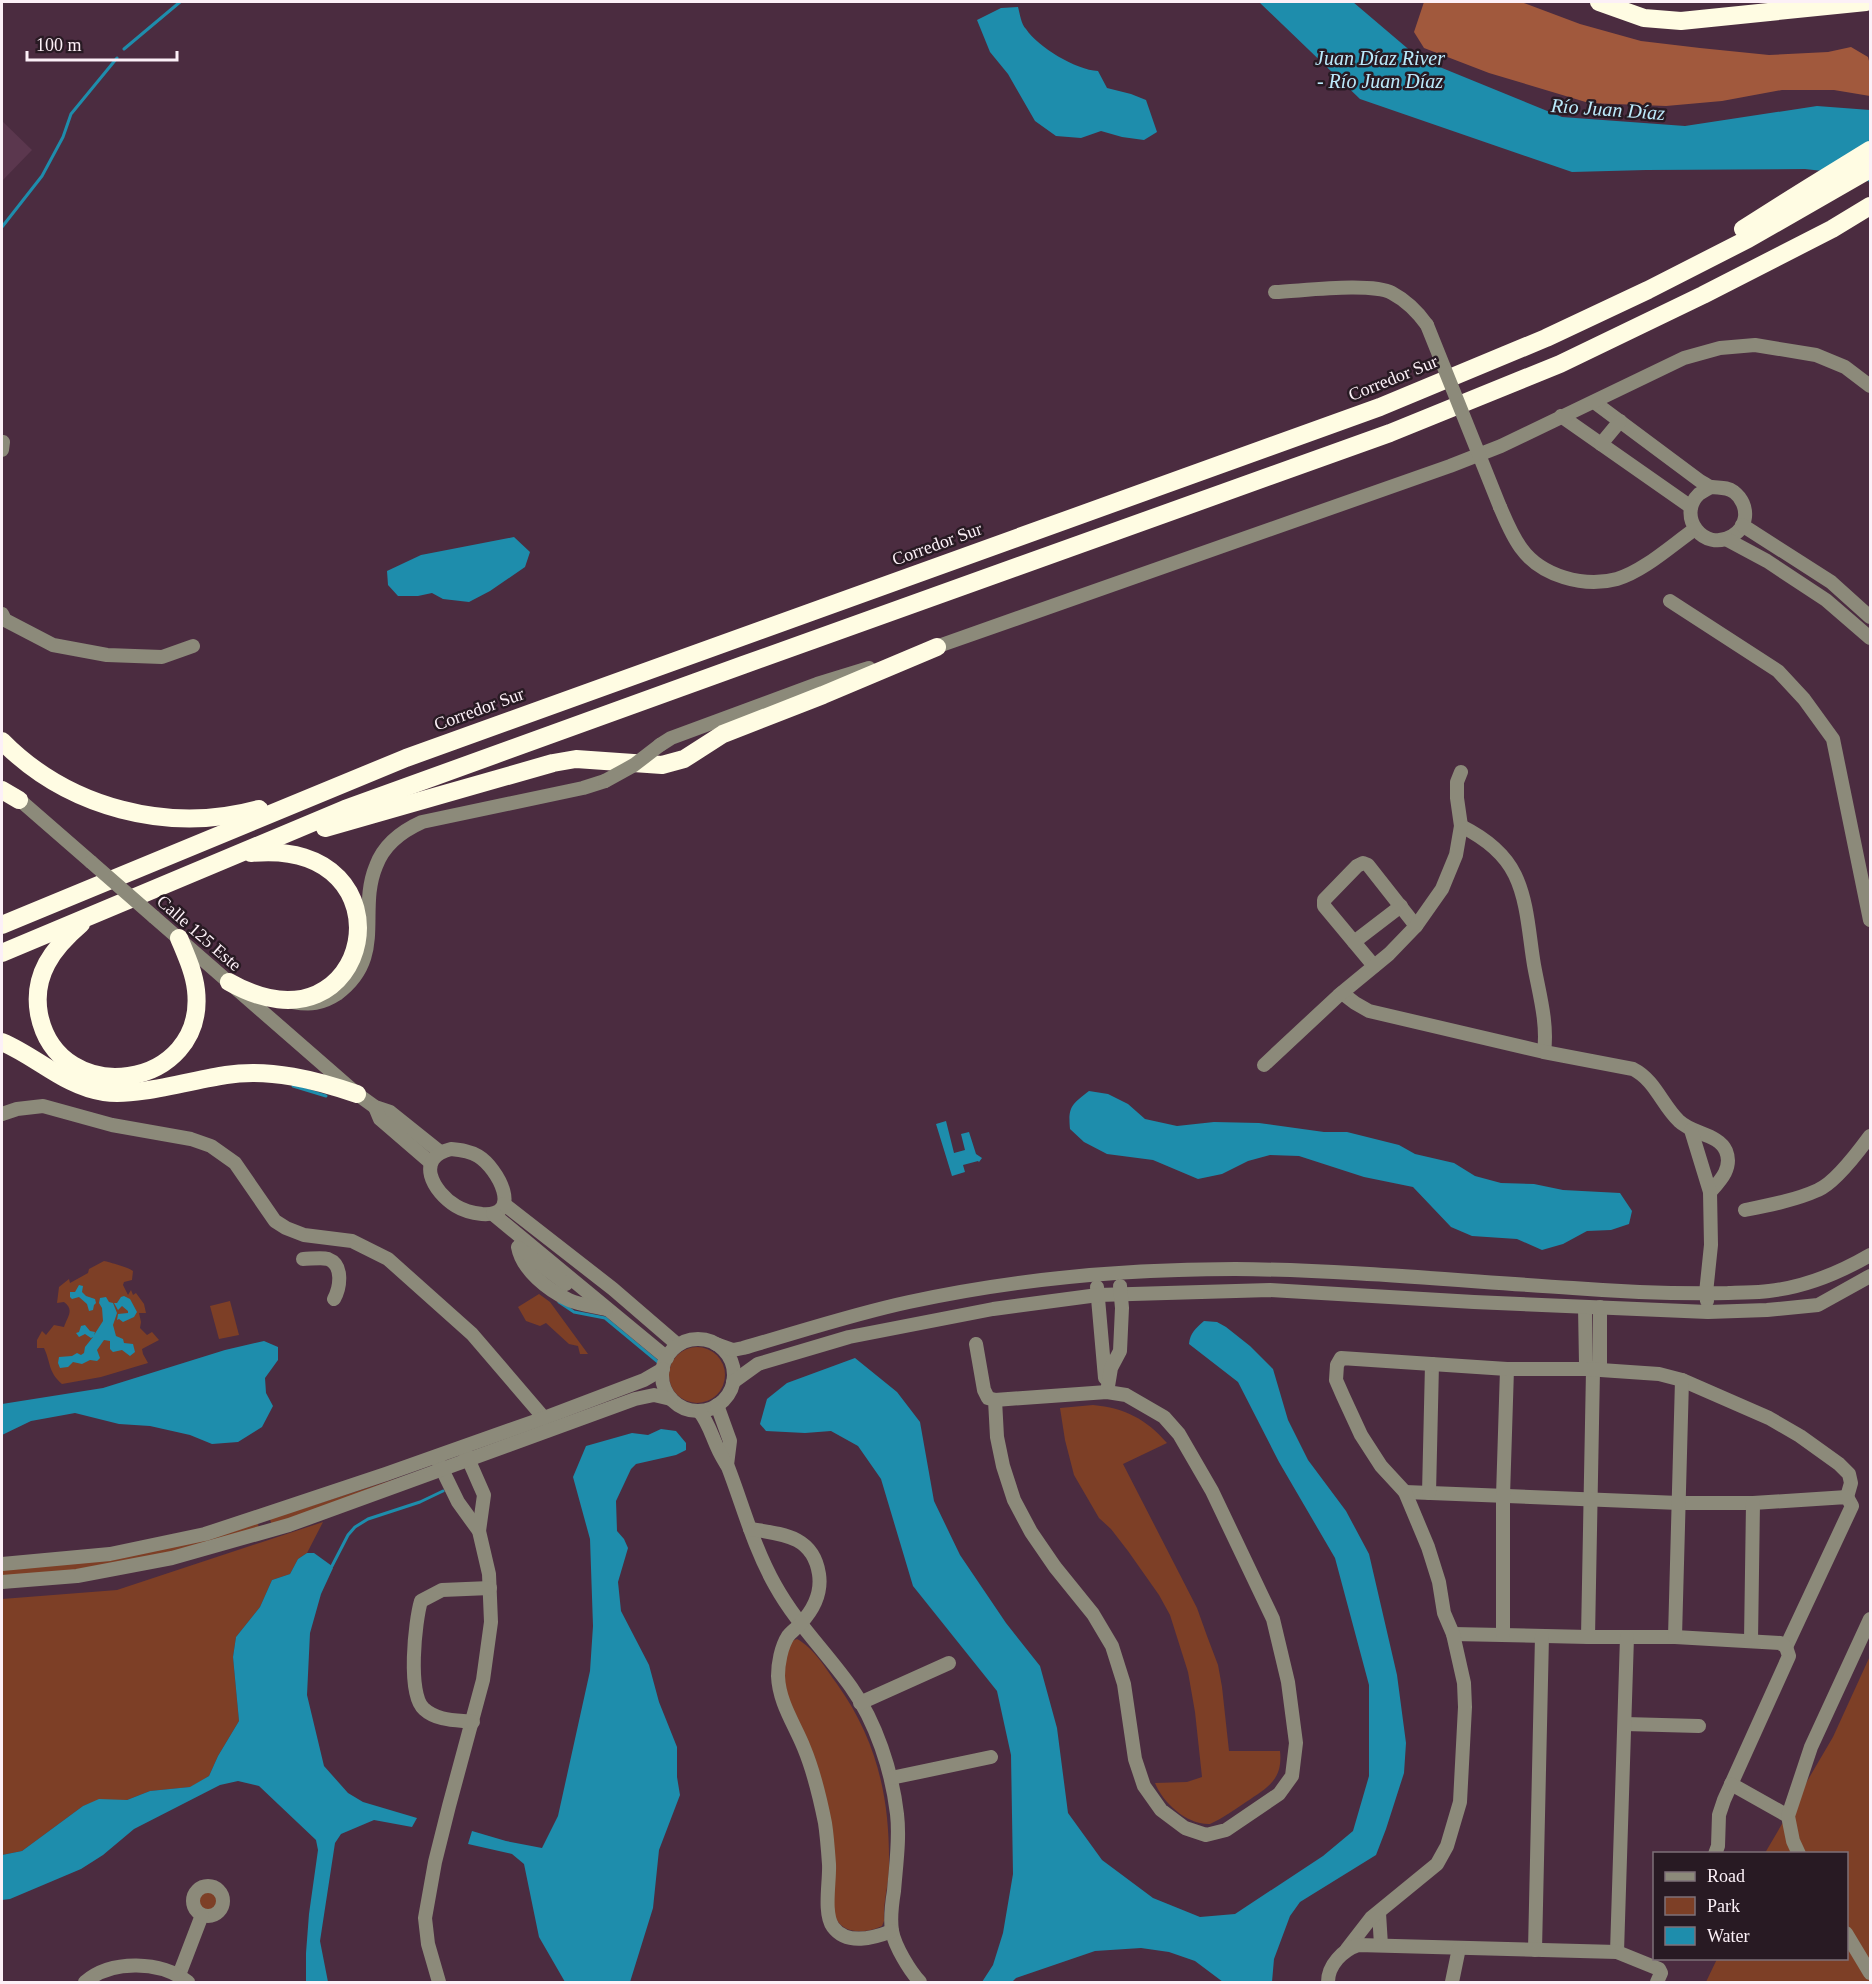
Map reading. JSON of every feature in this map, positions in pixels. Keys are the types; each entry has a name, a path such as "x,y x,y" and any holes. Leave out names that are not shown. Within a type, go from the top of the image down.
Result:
{"highway":[{"path":"1599,2 1644,18 1681,21 1866,2"},
{"path":"1811,195 1870,150"},
{"name":"Corredor Sur","path":"2,925 406,758 1380,407 1546,338 1648,290 1748,239 1811,195 1870,169"},
{"path":"2,953 345,809 1390,433 1560,364 1703,295 1832,229 1870,206"},
{"path":"265,843 576,759 651,765 675,763 723,734 937,647"},
{"path":"2,741 36,770 69,790 109,806 148,815 184,819 221,817 325,791"},
{"path":"2,790 19,800"},
{"path":"229,982 258,996 285,1001 304,999 319,994 333,985 352,958 358,928 348,890 327,867 298,855 257,853 237,855"},
{"path":"93,915 61,943 47,963 37,990 40,1019 53,1046 73,1065 93,1074 117,1078 150,1072 173,1056 186,1040 195,1017 196,992 194,976 179,938"},
{"path":"2,1042 81,1086 105,1092 132,1091 228,1074 255,1072 308,1080 357,1094"}],"street":[{"path":"1275,292 1372,287 1391,292 1409,303 1427,325 1500,507 1521,549 1541,567 1576,581 1599,582 1618,578 1647,564 1695,529"},
{"path":"285,1001 305,1005 318,1004 330,999 351,981 365,957 371,883 376,865 393,840 407,829 422,822 583,788 605,781 634,765 670,738 817,684 937,647 1450,466 1501,446 1684,358 1720,348 1755,345 1816,356 1845,367 1870,386"},
{"path":"1594,402 1711,488"},
{"path":"1561,416 1691,507"},
{"path":"1601,444 1620,421"},
{"path":"1711,488 1728,489 1741,500 1744,508 1743,525 1736,534 1726,539 1715,541 1704,537 1695,529 1691,518 1691,507 1698,495 1711,488"},
{"path":"1743,525 1831,582 1870,617"},
{"path":"1726,539 1767,561 1826,600 1870,638"},
{"path":"1670,601 1778,671 1804,699 1833,738 1868,893 1870,920"},
{"path":"2,614 5,620 53,645 107,655 162,657 193,646"},
{"path":"1264,1065 1342,993 1389,954 1416,926 1442,889 1456,855 1461,826 1457,782 1461,772"},
{"name":"Calle 125 Este","path":"2,783 357,1094 375,1107 390,1112 440,1152"},
{"path":"1461,826 1494,846 1514,874 1523,899 1545,1029 1544,1052"},
{"path":"1374,966 1324,906 1324,900 1357,866 1363,863 1368,865 1416,926"},
{"path":"1354,942 1401,906"},
{"path":"1342,993 1369,1011 1544,1052 1632,1069 1642,1074 1680,1122 1691,1130 1720,1142 1726,1151 1728,1160 1724,1176 1710,1192"},
{"path":"2,1113 44,1106 112,1125 191,1139 211,1146 235,1164 275,1221 304,1235 352,1241 388,1259 472,1334 544,1418"},
{"name":"Calle 125 Este","path":"375,1107 380,1119 431,1163"},
{"path":"1691,1130 1710,1192 1711,1245 1706,1293 1708,1312"},
{"path":"1745,1210 1771,1205 1820,1190 1851,1162 1870,1136"},
{"path":"493,1214 504,1204 502,1186 487,1162 464,1150 451,1149 440,1152 429,1169 437,1188 447,1199 470,1212 493,1214 515,1232 576,1293"},
{"path":"504,1204 592,1272 678,1345"},
{"path":"515,1232 520,1258 528,1270 541,1282 576,1293 605,1309 665,1363"},
{"path":"466,1453 544,1418 644,1380 665,1363 678,1345 688,1341 700,1339 733,1350 911,1302 1012,1285 1118,1274 1234,1269 1342,1271 1617,1291 1768,1292 1805,1284 1853,1265 1870,1255"},
{"path":"303,1259 328,1259 338,1266 340,1276 338,1292 334,1299"},
{"path":"576,1293 592,1272"},
{"path":"1107,1392 1111,1368 1120,1351 1118,1274"},
{"path":"1096,1276 1107,1392"},
{"path":"733,1382 758,1364 849,1337 993,1309 1098,1295 1270,1290 1708,1312 1818,1305 1870,1276"},
{"path":"1585,1307 1586,1364 1593,1370"},
{"path":"1593,1370 1600,1365 1600,1307"},
{"path":"702,1415 717,1406 730,1391 733,1382 734,1371 731,1360 716,1344"},
{"path":"976,1344 987,1398 995,1400 1107,1392 1126,1395 1164,1417 1179,1434 1212,1491 1273,1619 1288,1682 1296,1743 1292,1776 1279,1794 1226,1830 1206,1835 1185,1828 1161,1810 1144,1786 1136,1759 1124,1684 1112,1646 1093,1614 1055,1567 1031,1532 1014,1500 997,1437 995,1400"},
{"path":"1328,1983 1335,1962 1371,1918 1437,1864 1447,1846 1460,1802 1465,1707 1464,1683 1453,1634 1444,1613 1428,1547 1405,1492 1381,1466 1361,1435 1336,1380 1337,1365 1341,1358 1507,1369 1593,1370 1659,1374 1682,1380 1769,1418 1800,1436 1849,1474 1851,1483 1847,1497 1852,1506 1786,1647"},
{"path":"665,1363 662,1379 671,1399 702,1415"},
{"path":"1429,1493 1432,1364"},
{"path":"1503,1634 1503,1496 1507,1369"},
{"path":"1588,1637 1593,1370"},
{"path":"1676,1637 1682,1380"},
{"path":"2,1564 110,1554 205,1534 438,1463 635,1399 654,1395 671,1399"},
{"path":"717,1406 730,1441 727,1465 750,1529 774,1584 800,1624 852,1688 883,1750 891,1778 897,1815 898,1845 892,1904 892,1931 912,1973 920,1983"},
{"path":"702,1415 704,1437 710,1454 727,1465"},
{"path":"439,1983 428,1944 425,1918 435,1862 483,1680 491,1622 489,1574 479,1531 484,1495 466,1453"},
{"path":"438,1463 458,1502 479,1531"},
{"path":"2,1582 77,1576 172,1558 289,1525 438,1463"},
{"path":"1405,1492 1679,1503 1753,1503 1847,1497"},
{"path":"1752,1641 1753,1503"},
{"path":"750,1529 784,1534 802,1542 814,1559 819,1574 819,1590 813,1609 788,1637 781,1654 778,1677 784,1707 804,1748 819,1794 829,1865 829,1915 832,1926 840,1934 851,1938 864,1939 892,1931"},
{"path":"472,1722 442,1719 423,1709 416,1695 414,1679 417,1614 422,1601 442,1590 490,1588"},
{"path":"1798,1852 1793,1841 1788,1816 1811,1747 1870,1619"},
{"path":"1453,1634 1676,1637 1780,1643 1786,1647 1789,1656 1719,1815 1716,1852"},
{"path":"1535,1950 1542,1636"},
{"path":"1617,1952 1628,1637"},
{"path":"861,1703 949,1663"},
{"path":"1625,1724 1699,1726"},
{"path":"891,1778 991,1756"},
{"path":"1731,1784 1788,1816"},
{"path":"1379,1913 1381,1945"},
{"path":"85,1983 91,1977 104,1971 129,1966 141,1966 183,1979 202,1915"},
{"path":"1848,1936 1870,1973"},
{"path":"1347,1949 1358,1945 1381,1945 1617,1952 1654,1967 1659,1978"},
{"path":"1452,1983 1459,1948"},
{"path":"1659,1978 1667,1960"}],"shaded area":[{"path":"1424,2 1521,2 1580,24 1641,41 1700,48 1769,55 1828,52 1851,47 1868,57 1870,96 1834,90 1782,90 1722,101 1666,106 1589,103 1489,73 1424,48 1414,32"},
{"path":"2,121 32,150 2,181"}],"green space":[{"path":"104,1261 133,1271 132,1280 124,1282 123,1285 128,1295 131,1290 133,1295 136,1293 144,1304 146,1313 139,1313 140,1328 147,1335 152,1332 159,1340 142,1349 148,1363 101,1377 62,1384 52,1371 44,1348 37,1348 37,1340 42,1331 46,1335 54,1325 64,1327 70,1311 64,1302 57,1303 59,1287 69,1279 70,1283 88,1273 89,1269"},
{"path":"539,1294 550,1302 588,1354 580,1354 578,1346 569,1344 546,1323 540,1326 526,1321 518,1307"},
{"path":"230,1301 239,1335 219,1339 210,1306"},
{"path":"697,1347 708,1349 717,1355 723,1364 725,1375 723,1386 717,1395 708,1401 697,1403 686,1401 677,1395 671,1386 669,1375 671,1364 677,1355 686,1349"},
{"path":"1093,1405 1115,1409 1134,1416 1151,1427 1167,1443 1123,1464 1197,1608 1218,1665 1229,1751 1280,1751 1279,1769 1272,1782 1254,1797 1210,1824 1185,1817 1170,1805 1155,1783 1187,1782 1202,1777 1195,1712 1188,1672 1170,1615 1128,1551 1099,1518 1074,1475 1060,1408"},
{"path":"433,1467 272,1527 270,1519"},
{"path":"323,1522 307,1553 298,1559 290,1574 272,1580 260,1607 236,1637 233,1657 239,1721 209,1776 191,1787 150,1791 127,1800 99,1800 83,1806 22,1851 2,1855 2,1599 117,1590"},
{"path":"258,1523 259,1530 179,1552 93,1570 2,1578 2,1570 89,1562"},
{"path":"797,1639 819,1659 851,1705 871,1748 884,1793 889,1841 889,1873 884,1921 882,1926 872,1930 854,1931 843,1927 834,1910 833,1861 784,1679 783,1667 786,1656 792,1641"},
{"path":"1870,1656 1870,1982 1706,1982 1717,1960 1848,1960 1848,1852 1766,1852 1833,1737"},
{"path":"208,1891 215,1894 218,1901 215,1908 208,1911 201,1908 198,1901 201,1894"}],"water":[{"name":"Juan Díaz River - Río Juan Díaz","path":"1259,2 1353,2 1420,59 1562,117 1685,126 1817,106 1870,110 1870,182 1849,174 1805,169 1572,172 1360,99"},
{"path":"1018,7 1024,27 1048,50 1079,67 1098,71 1107,88 1146,100 1157,132 1144,140 1101,131 1081,138 1056,136 1035,121 1008,74 990,52 977,20 1001,8"},
{"path":"514,537 530,552 525,567 490,591 469,602 443,599 432,593 398,596 388,585 387,571 421,555"},
{"path":"1089,1091 1108,1094 1128,1104 1145,1119 1177,1126 1214,1122 1259,1123 1324,1132 1347,1132 1399,1145 1415,1154 1454,1163 1475,1176 1501,1183 1620,1193 1632,1211 1629,1224 1611,1230 1587,1231 1563,1244 1542,1250 1517,1239 1472,1236 1451,1227 1413,1187 1364,1177 1299,1156 1270,1155 1248,1161 1222,1174 1198,1179 1153,1160 1107,1154 1084,1142 1070,1129 1070,1111 1075,1103"},
{"path":"946,1121 954,1153 965,1150 961,1134 969,1132 976,1154 982,1158 979,1162 963,1165 965,1172 952,1176 936,1124"},
{"path":"79,1285 83,1286 82,1292 86,1296 95,1299 93,1310 89,1311 87,1304 79,1297 72,1299 70,1297 70,1292 75,1292"},
{"path":"124,1296 130,1299 137,1312 134,1317 123,1322 117,1320 118,1314 128,1313 128,1311 122,1306 118,1310 114,1303"},
{"path":"106,1297 109,1302 113,1303 117,1313 113,1325 116,1336 123,1339 124,1343 133,1344 135,1352 130,1356 122,1350 113,1352 110,1349 110,1341 104,1340 97,1350 100,1358 97,1361 90,1360 82,1364 73,1362 68,1367 60,1368 59,1357 84,1353 85,1347 93,1337 85,1334 79,1337 76,1333 79,1332 81,1326 85,1325 90,1331 95,1332 94,1335 103,1321 100,1298"},
{"path":"1204,1321 1217,1322 1226,1327 1250,1346 1273,1369 1288,1420 1308,1460 1346,1511 1369,1554 1397,1675 1406,1743 1404,1773 1386,1829 1376,1855 1300,1902 1290,1916 1274,1959 1272,1982 1223,1982 1195,1961 1169,1952 1141,1948 1095,1951 1016,1978 1012,1982 982,1982 993,1965 1003,1933 1013,1874 1011,1755 997,1691 913,1586 881,1479 858,1446 831,1431 805,1433 766,1431 760,1424 767,1399 787,1383 855,1358 897,1392 920,1422 934,1501 960,1555 1006,1623 1040,1666 1057,1728 1068,1813 1102,1860 1153,1898 1200,1917 1235,1914 1323,1856 1353,1831 1369,1776 1369,1685 1335,1558 1279,1462 1238,1382 1189,1344 1192,1334"},
{"path":"264,1341 278,1347 278,1360 265,1378 266,1393 273,1406 262,1427 238,1442 212,1444 190,1435 150,1426 119,1424 75,1413 31,1421 2,1435 2,1404 103,1388 225,1350"},
{"path":"661,1429 676,1431 686,1443 686,1450 676,1455 636,1464 631,1469 616,1501 617,1531 628,1548 618,1582 621,1611 649,1665 659,1702 677,1747 677,1777 680,1795 659,1850 653,1908 630,1982 565,1982 539,1937 524,1864 512,1854 468,1844 472,1831 542,1848 558,1816 590,1671 593,1626 590,1539 573,1477 586,1446 632,1433 648,1435"},
{"path":"307,1553 314,1553 333,1568 321,1594 310,1633 307,1695 324,1766 348,1793 363,1802 417,1818 412,1827 374,1820 341,1834 335,1843 320,1941 328,1982 306,1982 309,1914 318,1850 316,1840 259,1786 238,1781 220,1785 134,1829 103,1855 81,1869 10,1899 2,1900 2,1855 22,1851 83,1806 99,1799 127,1800 150,1791 190,1787 209,1776 239,1721 233,1657 236,1637 260,1607 272,1580 290,1574 298,1559"}],"waterway":[{"path":"124,49 180,2"},
{"path":"2,227 42,176 63,137 71,114 117,58"},
{"path":"293,1086 326,1096"},
{"path":"559,1302 574,1312 605,1318 658,1362"},
{"path":"332,1566 348,1535 355,1527 368,1519 420,1502 443,1491"}],"water label":[{"name":"Río Juan Díaz","path":"1608,109"}]}
